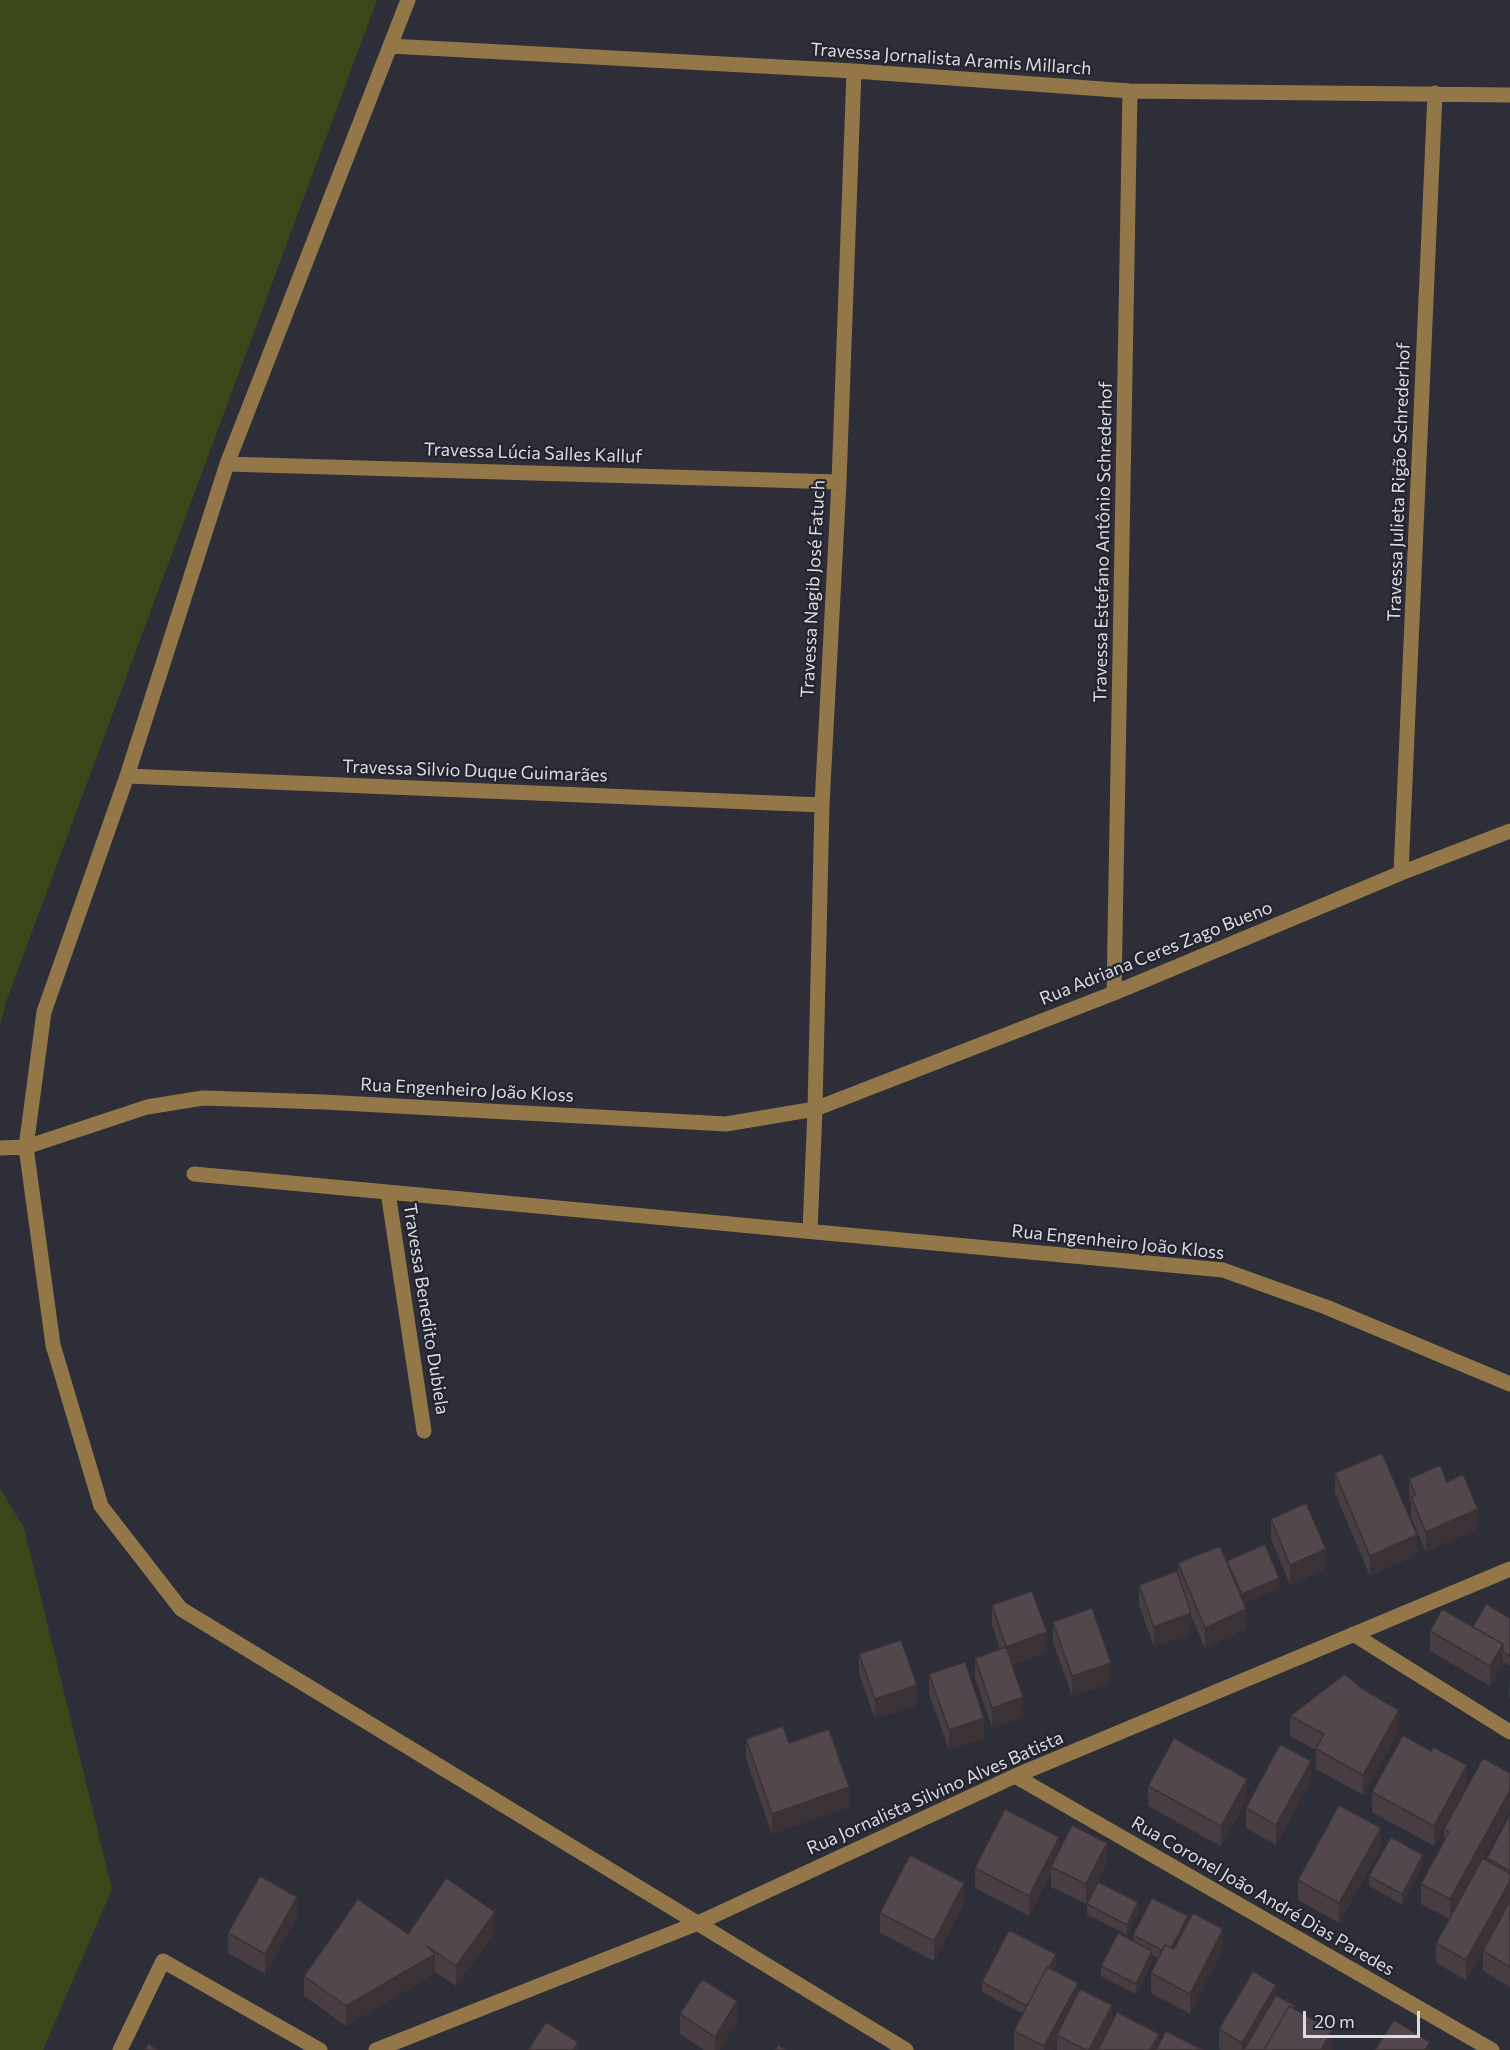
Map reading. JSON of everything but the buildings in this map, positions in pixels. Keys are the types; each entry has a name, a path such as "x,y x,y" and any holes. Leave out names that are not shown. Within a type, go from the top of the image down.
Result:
{"street":[{"path":"408,0 227,464 127,776 44,1012 26,1147 53,1345 101,1506 181,1609 906,2050"},
{"name":"Travessa Jornalista Aramis Millarch","path":"390,46 854,71 1130,91 1510,95"},
{"name":"Travessa Nagib José Fatuch","path":"815,1109 822,805 838,482 854,71"},
{"name":"Travessa Estefano Antônio Schrederhof","path":"1114,993 1130,91"},
{"name":"Travessa Julieta Rigão Schrederhof","path":"1401,873 1435,93"},
{"name":"Travessa Lúcia Salles Kalluf","path":"227,464 838,482"},
{"name":"Travessa Silvio Duque Guimarães","path":"127,776 822,805"},
{"name":"Rua Adriana Ceres Zago Bueno","path":"815,1109 1114,993 1401,873 1510,831"},
{"name":"Rua Engenheiro João Kloss","path":"0,1148 26,1147 147,1107 203,1098 324,1102 726,1124 815,1109"},
{"path":"810,1231 815,1109"},
{"name":"Rua Engenheiro João Kloss","path":"194,1174 1223,1270 1326,1308 1510,1384"},
{"name":"Travessa Benedito Dubiela","path":"388,1192 424,1431"},
{"name":"Rua Jornalista Silvino Alves Batista","path":"376,2050 698,1923 1015,1776 1510,1569"},
{"path":"1353,1634 1510,1731"},
{"name":"Rua Coronel João André Dias Paredes","path":"1015,1776 1492,2050"},
{"path":"120,2050 163,1961 320,2050"}],"green space":[{"path":"0,0 377,0 6,1002 0,1026"},
{"path":"0,1488 24,1528 112,1889 43,2050 0,2050"}]}
